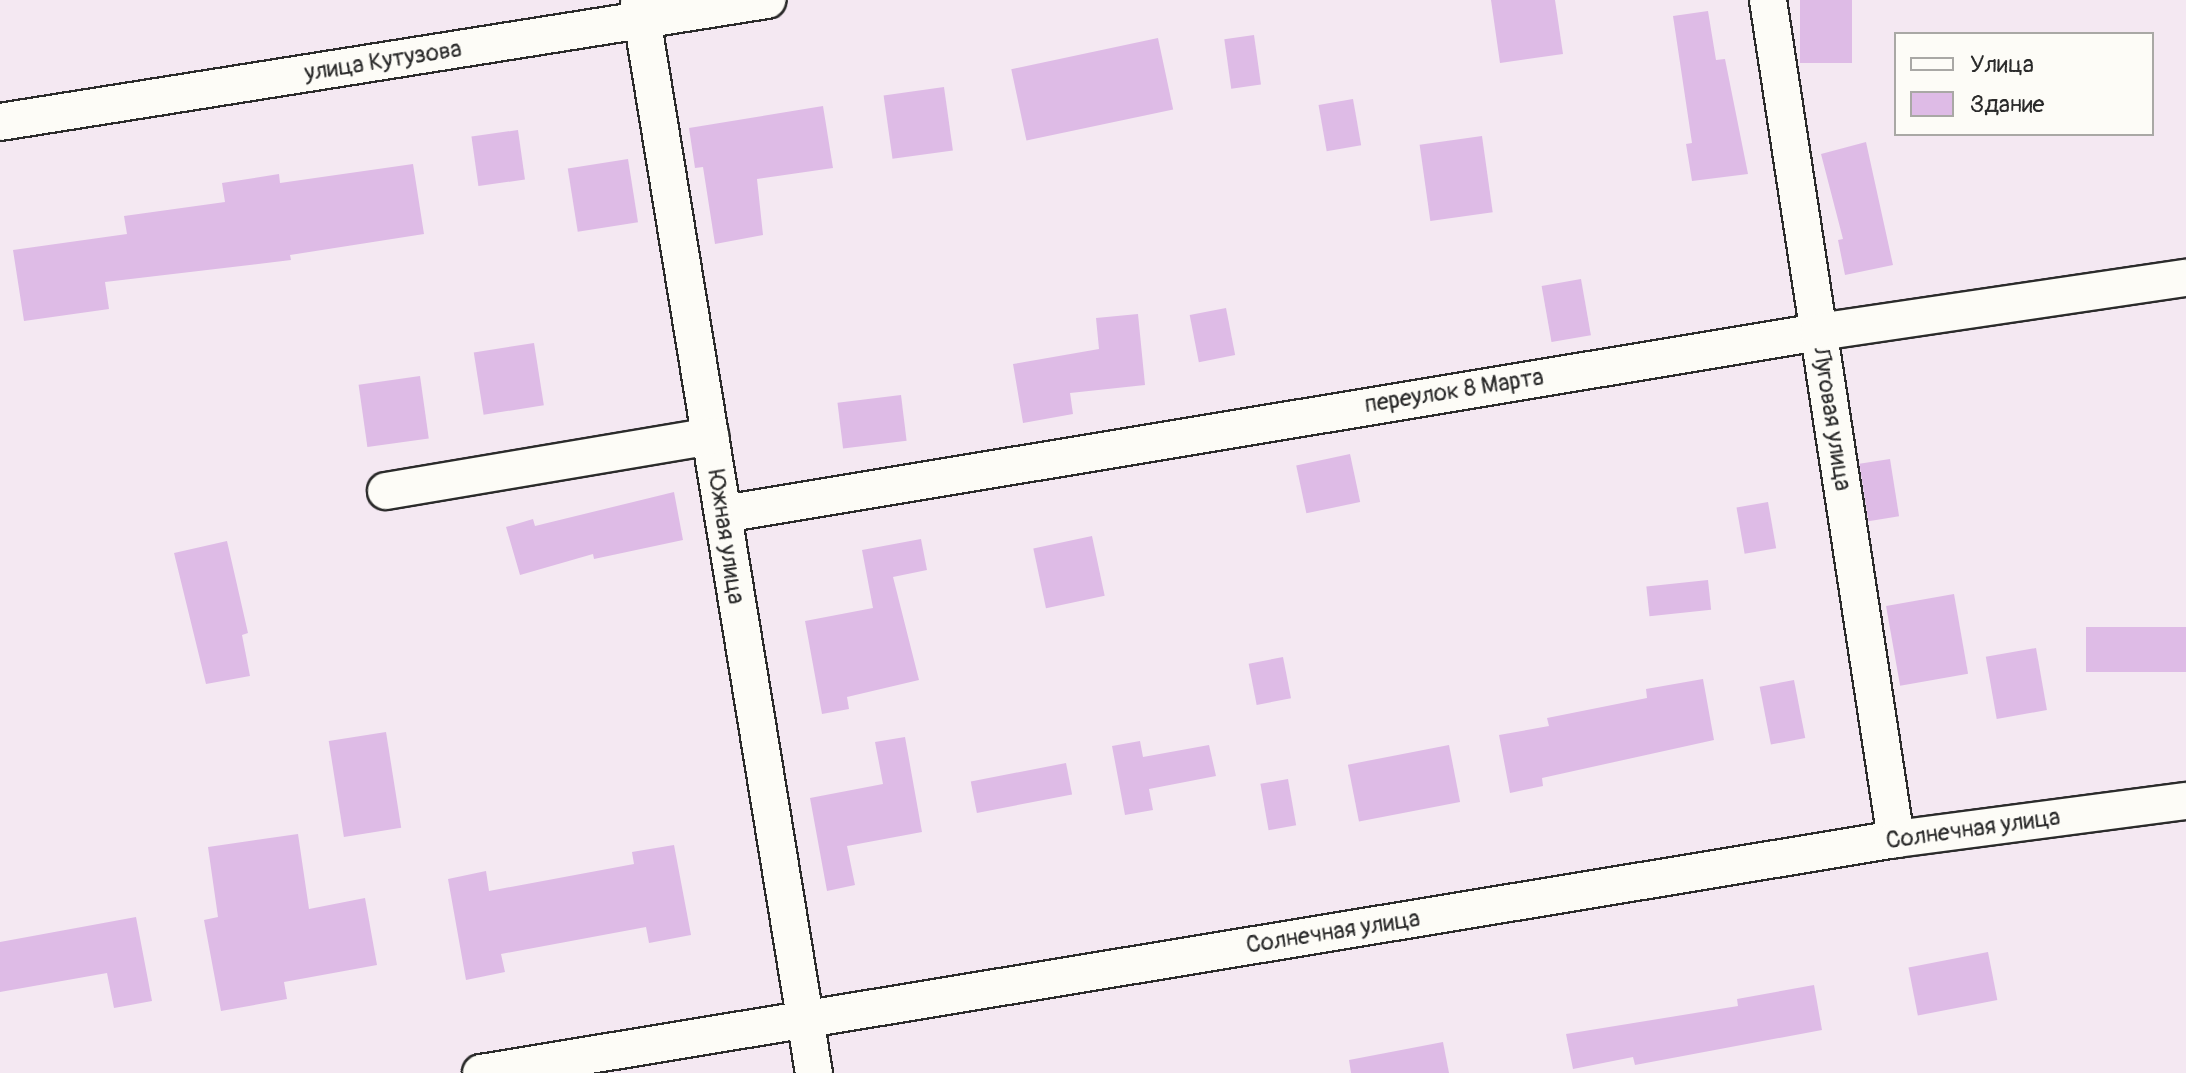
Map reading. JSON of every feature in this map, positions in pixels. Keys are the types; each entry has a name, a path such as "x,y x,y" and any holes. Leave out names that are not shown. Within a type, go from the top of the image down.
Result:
{"street":[{"name":"улица Кутузова","path":"0,122 641,10 767,0"},
{"name":"Луговая улица","path":"1768,0 1896,839"},
{"name":"Южная улица","path":"641,10 814,1073"},
{"name":"переулок 8 Марта","path":"723,514 1819,332 2186,278"},
{"path":"386,491 710,436"},
{"name":"Солнечная улица","path":"481,1073 1896,839 2186,801"}],"building":[{"path":"1491,0 1555,0 1563,54 1500,63"},
{"path":"1800,0 1852,0 1852,63 1800,63"},
{"path":"1708,11 1716,60 1725,59 1748,174 1692,181 1686,144 1692,143 1673,16"},
{"path":"1254,35 1261,85 1231,89 1224,39"},
{"path":"1158,38 1173,109 1026,141 1011,69"},
{"path":"944,87 953,150 893,159 884,95"},
{"path":"1353,99 1361,145 1327,151 1319,105"},
{"path":"823,106 833,168 757,179 763,235 715,244 703,167 695,168 689,128"},
{"path":"518,130 525,180 478,186 471,137"},
{"path":"1482,136 1493,212 1430,221 1420,145"},
{"path":"1866,142 1893,265 1845,275 1838,240 1843,239 1821,154"},
{"path":"628,159 638,222 578,232 568,169"},
{"path":"413,164 424,234 290,255 291,260 105,282 109,309 24,321 13,250 127,234 124,216 225,202 222,183 279,174 280,183"},
{"path":"1581,279 1591,335 1552,342 1542,286"},
{"path":"1226,308 1235,355 1199,362 1190,315"},
{"path":"1138,314 1145,385 1070,393 1073,414 1023,423 1013,364 1099,349 1096,318"},
{"path":"534,343 544,405 484,415 474,353"},
{"path":"420,376 429,438 367,447 359,385"},
{"path":"901,395 907,441 843,448 837,403"},
{"path":"1350,454 1360,502 1306,513 1296,465"},
{"path":"1890,459 1899,516 1868,521 1859,464"},
{"path":"674,492 683,540 594,559 593,554 520,575 506,527 533,519 535,526"},
{"path":"1768,502 1776,548 1745,554 1736,508"},
{"path":"1092,536 1105,596 1046,608 1033,548"},
{"path":"921,539 927,570 893,577 919,680 847,697 849,709 822,714 805,621 873,608 862,550"},
{"path":"227,541 248,633 242,635 250,676 206,684 174,553"},
{"path":"1708,580 1711,610 1649,616 1646,586"},
{"path":"1954,594 1968,674 1900,686 1886,606"},
{"path":"2086,627 2186,627 2186,672 2086,672"},
{"path":"2036,648 2047,710 1997,719 1986,657"},
{"path":"1283,657 1291,698 1257,705 1249,664"},
{"path":"1703,679 1714,740 1542,778 1543,786 1510,793 1499,735 1549,726 1547,718 1647,698 1646,689"},
{"path":"1794,680 1805,738 1771,745 1760,687"},
{"path":"386,732 401,828 344,837 329,741"},
{"path":"905,737 922,832 847,846 855,885 827,891 810,798 883,784 875,742"},
{"path":"1140,741 1143,757 1209,745 1216,776 1149,789 1153,810 1125,815 1112,746"},
{"path":"1449,745 1460,802 1359,822 1348,765"},
{"path":"1066,763 1072,794 977,813 971,782"},
{"path":"1288,779 1296,825 1269,830 1260,784"},
{"path":"298,834 309,909 365,898 377,965 284,982 287,999 221,1011 204,920 218,917 208,847"},
{"path":"674,845 691,935 649,943 646,927 501,954 505,972 466,980 448,879 486,871 489,891 634,864 632,852"},
{"path":"136,917 152,1001 114,1008 107,973 0,992 0,942"},
{"path":"1988,952 1997,1000 1918,1016 1908,967"},
{"path":"1814,985 1822,1030 1635,1065 1633,1057 1573,1069 1566,1034 1738,1006 1737,999"},
{"path":"1443,1042 1449,1073 1351,1073 1349,1060"}]}
